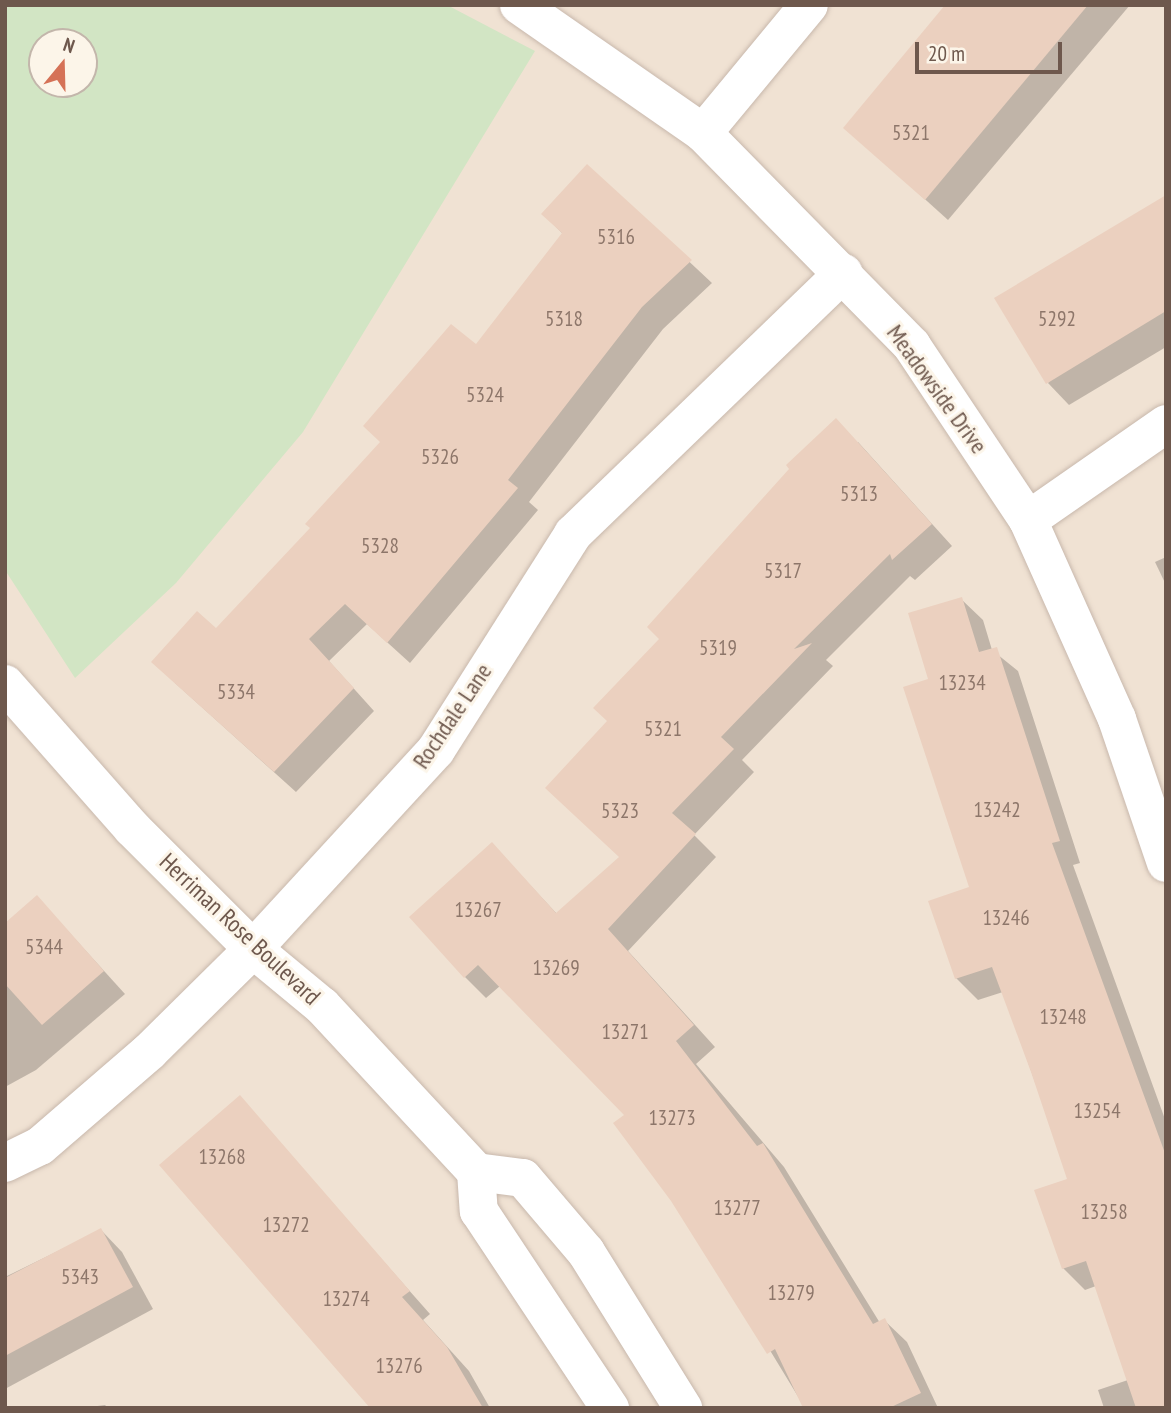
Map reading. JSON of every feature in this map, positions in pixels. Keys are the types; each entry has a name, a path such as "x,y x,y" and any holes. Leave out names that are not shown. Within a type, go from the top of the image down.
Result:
{"street":[{"name":"Meadowside Drive","path":"519,5 703,132 912,346 1028,520 1117,719 1166,863"},
{"path":"703,132 809,5"},
{"name":"Rochdale Lane","path":"5,1163 40,1146 150,1051 253,948 436,750 573,534 843,273"},
{"path":"1028,520 1166,424"},
{"name":"Herriman Rose Boulevard","path":"5,684 132,828 253,948 322,1006 476,1172"},
{"path":"610,1408 479,1211 476,1172 523,1178 586,1252 683,1408"}],"shaded area":[{"path":"5,5 1166,5 1166,1408 5,1408"}],"green space":[{"path":"5,5 447,5 535,51 303,432 176,583 75,678 5,570"}],"building":[{"path":"945,5 1088,5 925,200 843,128"},
{"path":"587,164 692,260 642,307 508,480 518,488 387,643 345,604 309,639 354,688 274,772 151,662 197,611 216,628 310,528 305,524 380,442 363,426 451,324 476,344 562,233 541,214"},
{"path":"1166,195 1166,311 1046,384 994,298"},
{"path":"836,418 932,524 892,560 890,554 794,649 812,643 721,737 734,749 672,813 696,834 608,929 694,1025 676,1041 757,1146 763,1143 873,1324 885,1318 921,1393 889,1408 803,1408 775,1349 767,1354 671,1201 613,1123 624,1115 478,965 464,978 409,917 492,842 556,913 619,857 545,788 607,721 593,708 659,639 647,627 789,469 786,465"},
{"path":"962,597 979,652 997,647 1060,841 1052,843 1166,1156 1166,1408 1136,1408 1086,1261 1062,1269 1034,1190 1067,1179 1031,1072 992,967 955,979 928,901 969,887 903,687 928,679 908,613"},
{"path":"37,895 104,971 42,1025 5,984 5,923"},
{"path":"240,1095 410,1291 402,1297 447,1347 483,1408 370,1408 159,1165"},
{"path":"101,1228 133,1287 5,1356 5,1278"}]}
